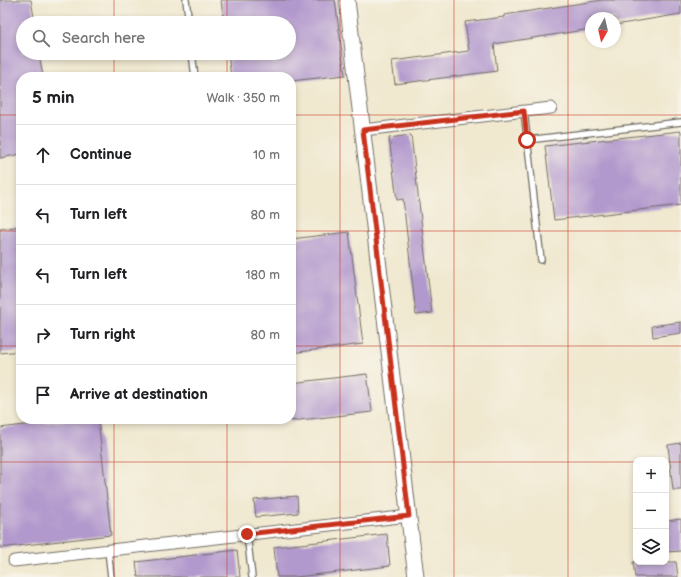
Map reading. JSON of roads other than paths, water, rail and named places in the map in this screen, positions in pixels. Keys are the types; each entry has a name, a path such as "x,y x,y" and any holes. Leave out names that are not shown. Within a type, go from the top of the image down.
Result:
{"street":[{"path":"347,0 416,577"},
{"path":"363,130 551,108"},
{"path":"14,561 409,516"}],"lane":[{"path":"186,0 188,16"},
{"path":"193,60 195,72"},
{"path":"524,111 541,260"},
{"path":"527,140 681,122"},
{"path":"247,534 252,577"},
{"path":"108,550 111,577"}]}
